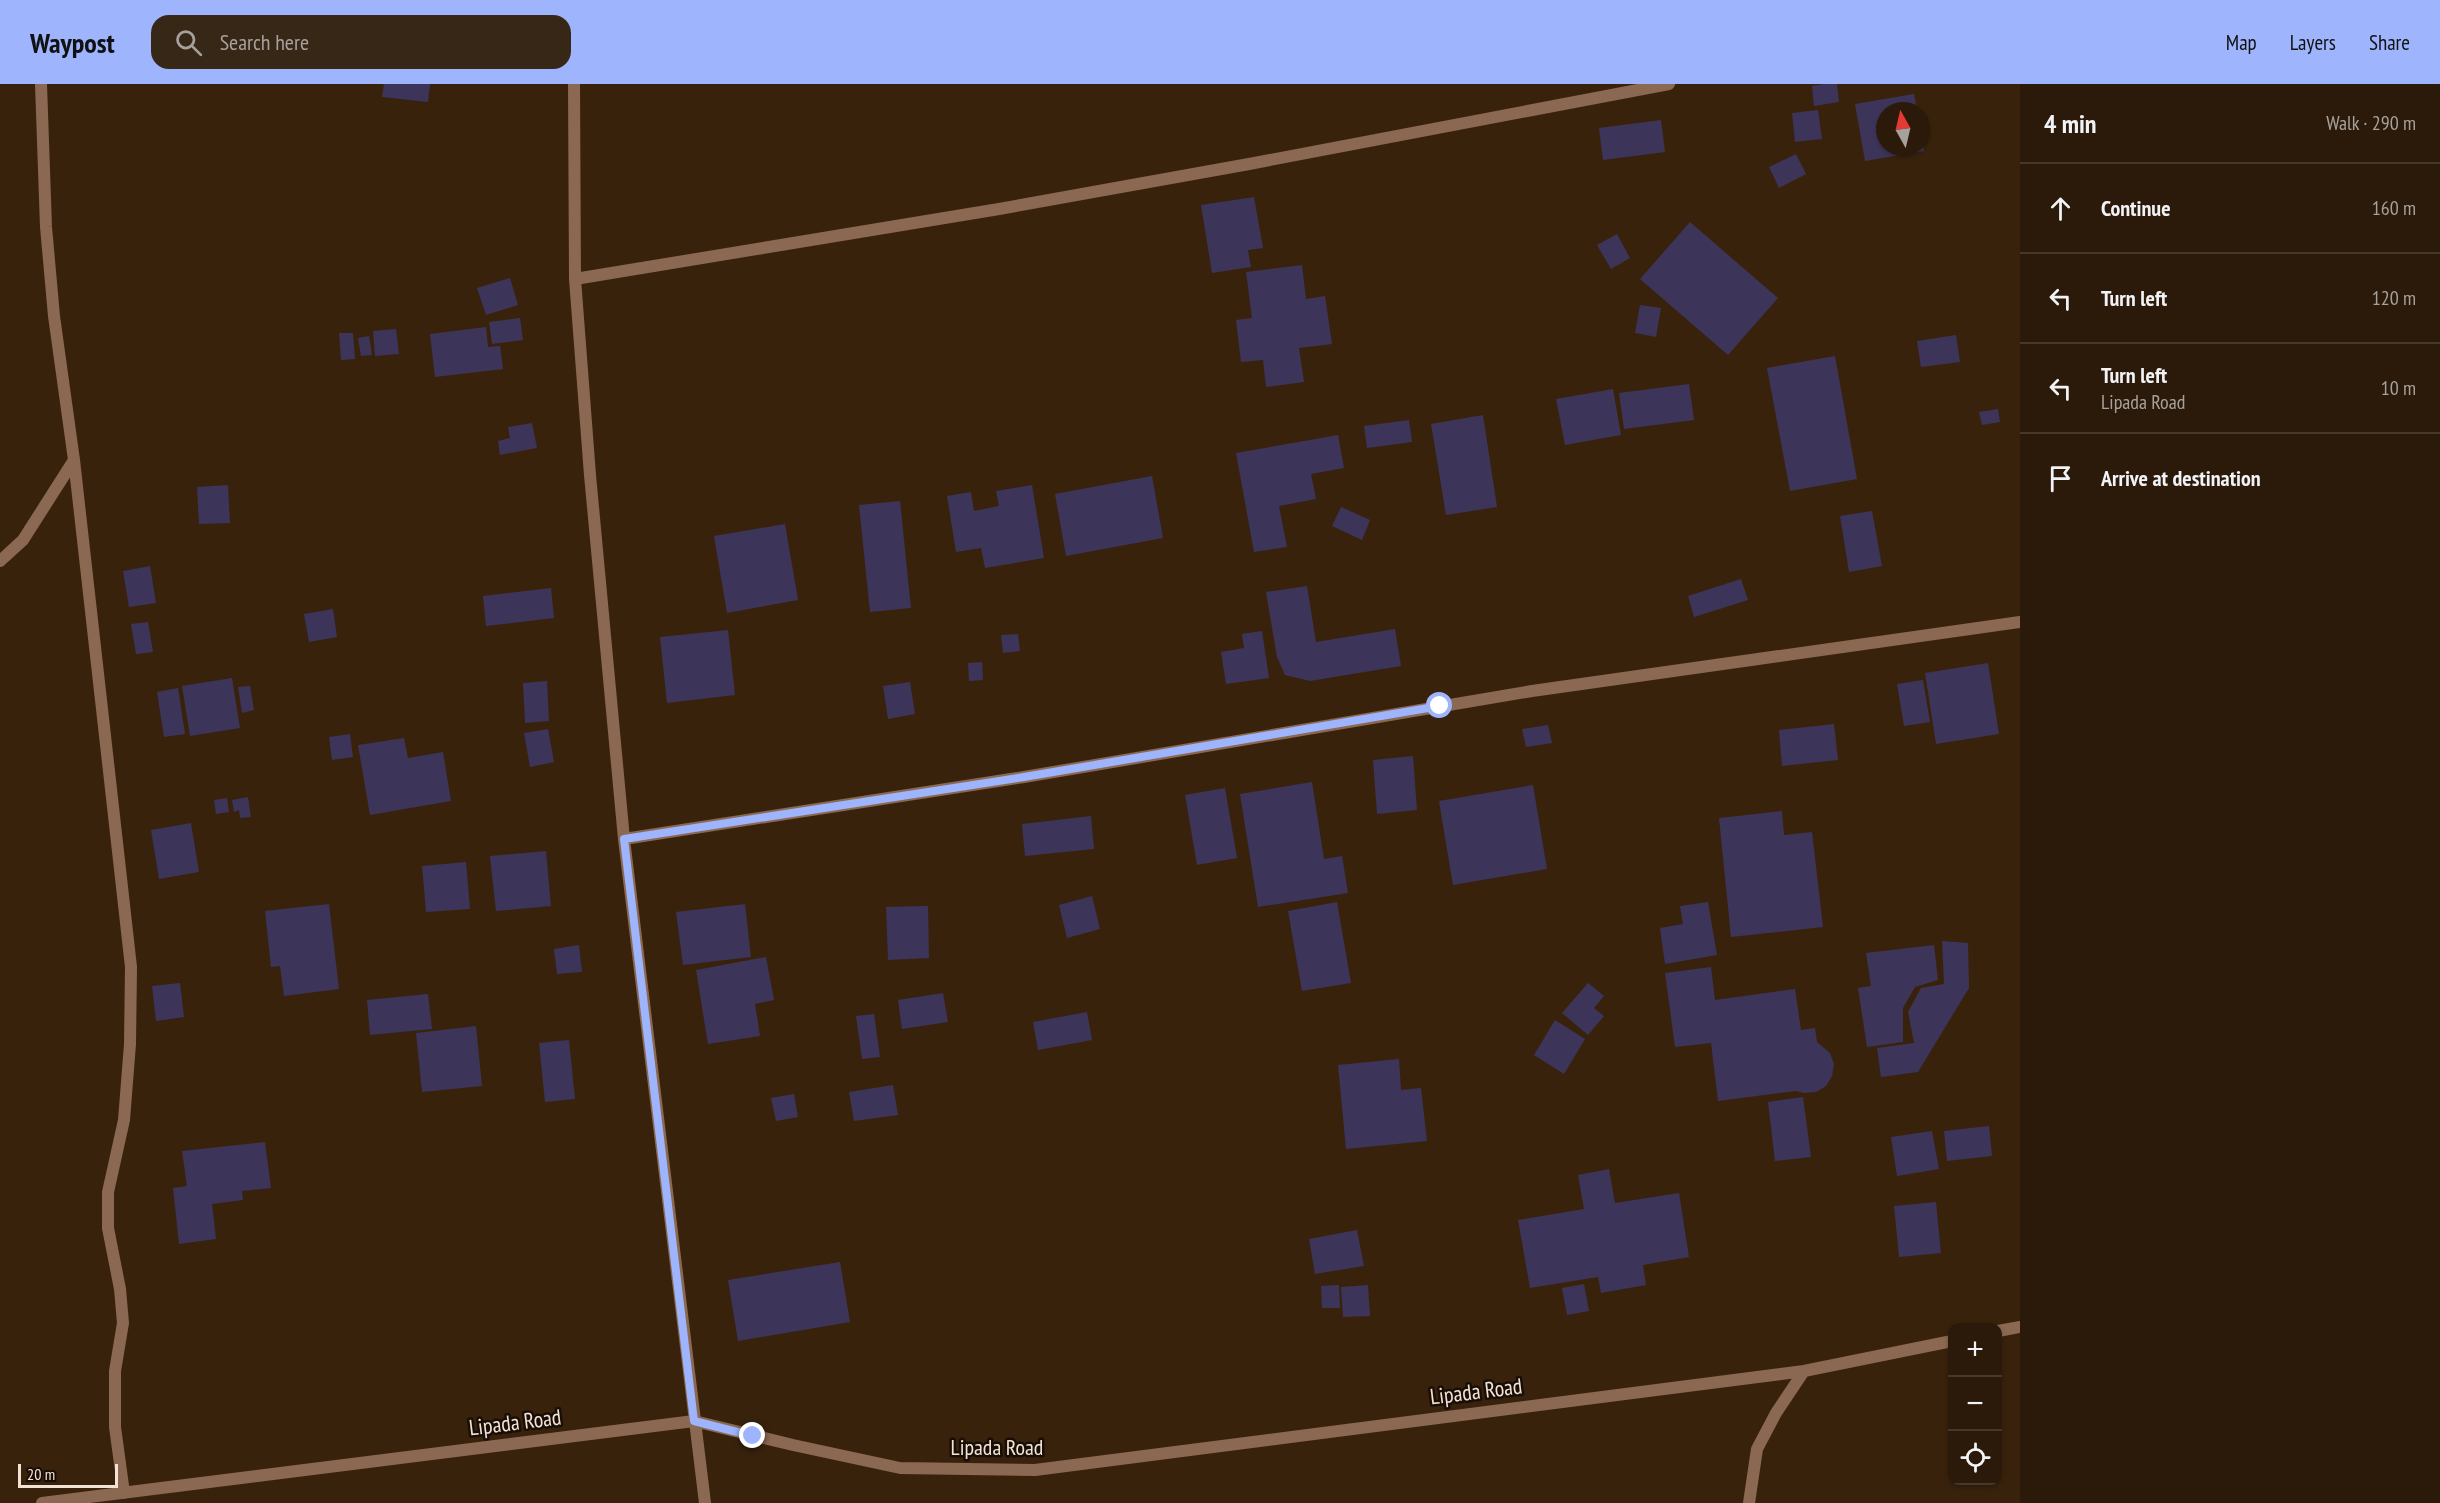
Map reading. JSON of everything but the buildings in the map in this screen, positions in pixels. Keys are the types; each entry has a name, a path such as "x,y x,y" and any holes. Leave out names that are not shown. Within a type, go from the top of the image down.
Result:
{"street":[{"path":"41,84 46,227 54,316 74,460 131,967 130,1044 124,1120 108,1192 108,1228 120,1289 123,1323 115,1371 115,1427 124,1493"},
{"path":"574,84 575,279 590,475 624,839 705,1503"},
{"path":"575,279 1011,207 1669,84"},
{"path":"0,561 23,540 74,460"},
{"path":"624,839 1024,777 1532,691 2020,622"},
{"path":"2002,1330 2020,1327"},
{"name":"Lipada Road","path":"42,1503 694,1421 793,1445 900,1467 1035,1470 1804,1371 1948,1342"},
{"path":"1749,1503 1757,1449 1776,1413 1804,1371"}],"route":[{"path":"753,1436 694,1421 624,839 1024,777 1440,706"}]}
